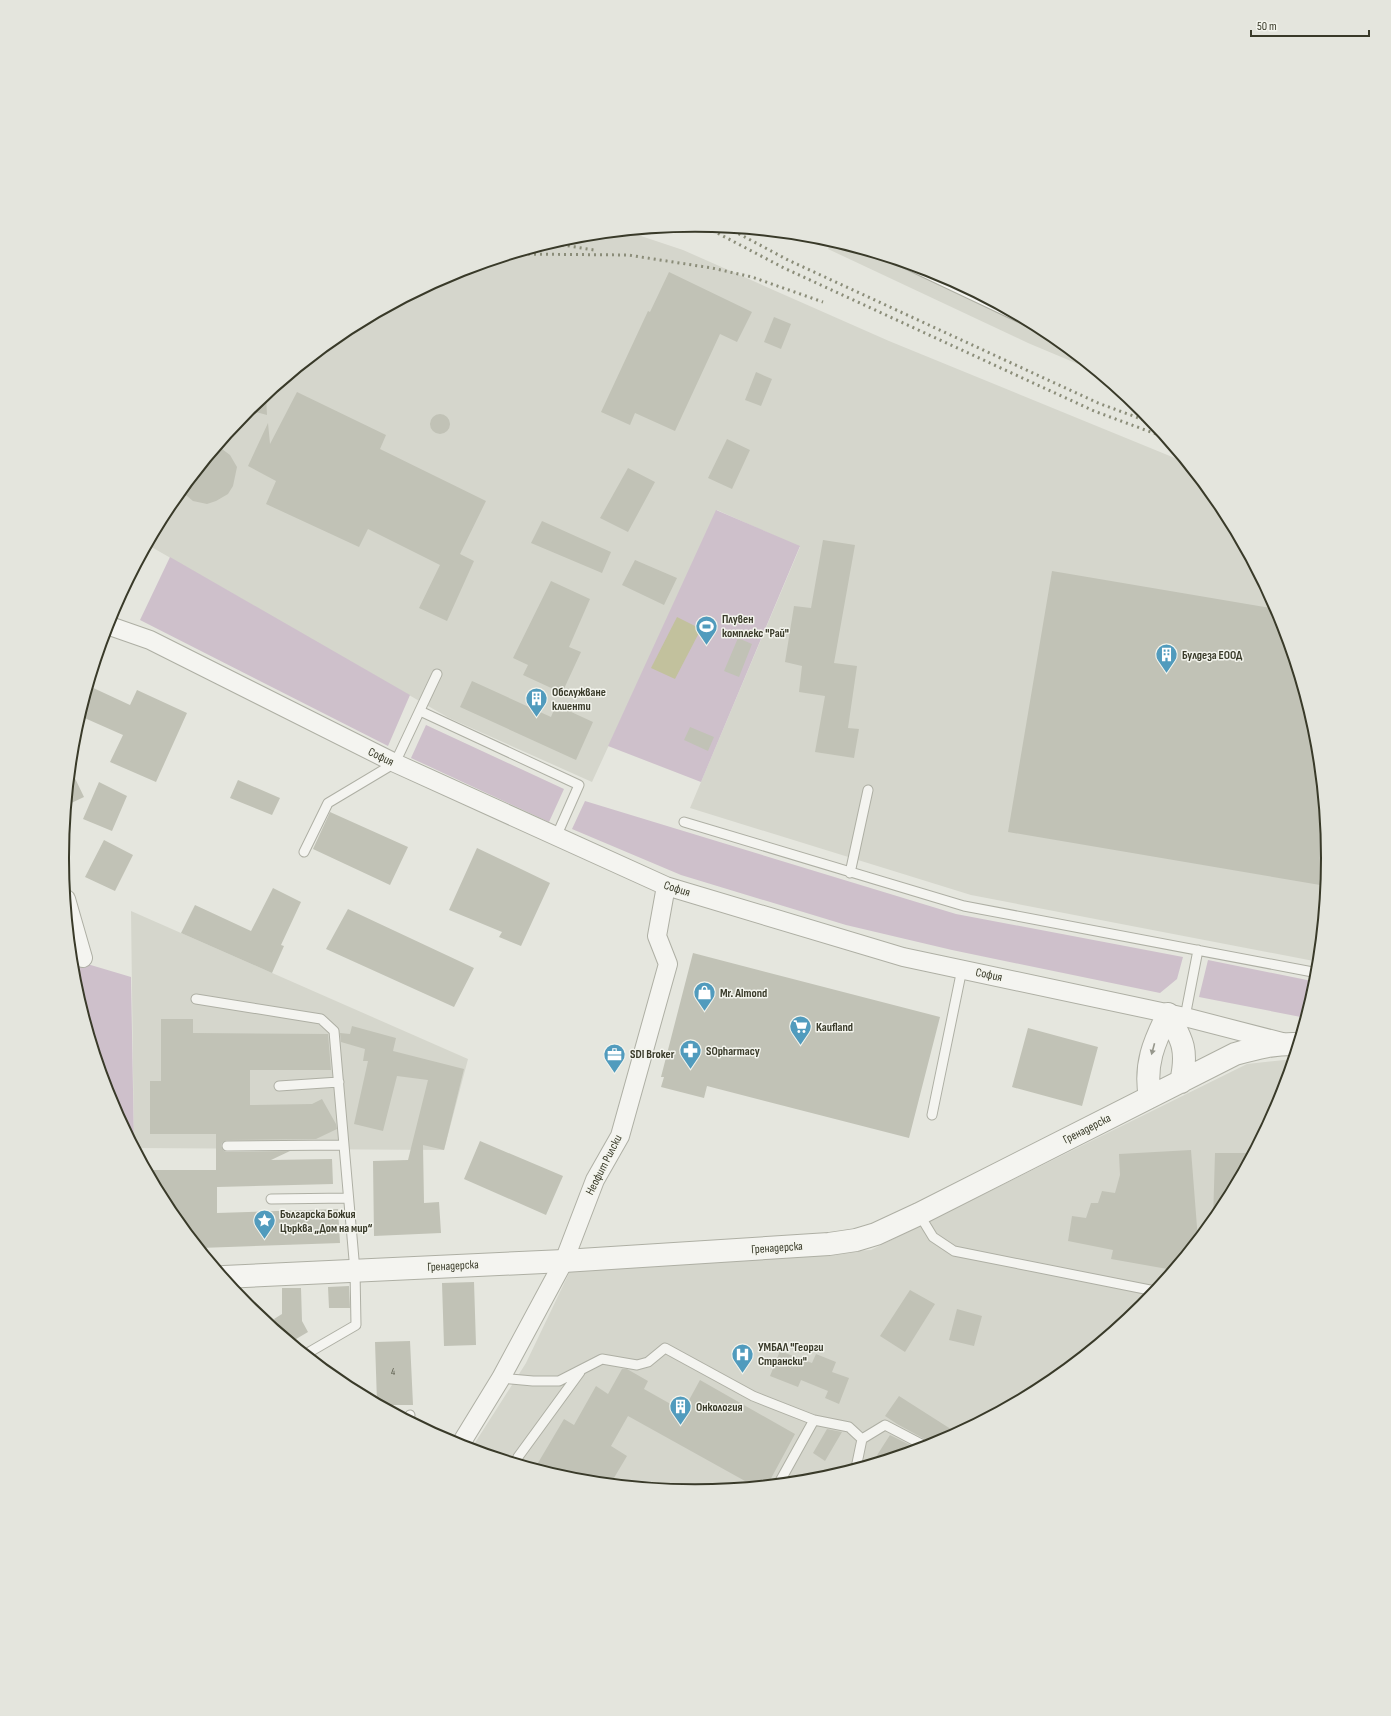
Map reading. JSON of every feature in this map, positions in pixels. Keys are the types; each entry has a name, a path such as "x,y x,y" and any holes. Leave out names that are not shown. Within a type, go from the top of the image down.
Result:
{"street":[{"name":"София","path":"114,627 150,640 395,763 666,886 903,957 1177,1015 1292,1044"},
{"name":"Неофит Рилски","path":"463,1440 501,1378 564,1261 594,1180 620,1136 668,964 657,936 666,886"},
{"path":"72,920 83,958"},
{"path":"1177,1015 1184,1049 1185,1065 1181,1082"},
{"path":"1150,1097 1147,1082 1149,1064 1156,1038 1177,1015"},
{"name":"Гренадерска","path":"229,1277 564,1261 829,1244 856,1240 876,1234 919,1214 1235,1054 1259,1047 1292,1044"}],"lane":[{"path":"304,852 328,803 395,763 437,674"},
{"path":"420,711 579,785 556,837"},
{"path":"850,873 868,790"},
{"path":"684,822 964,906 1311,972"},
{"path":"1177,1015 1190,993 1198,950"},
{"path":"932,1115 962,969"},
{"path":"196,999 321,1019 334,1031 355,1271 356,1325 310,1352"},
{"path":"279,1086 339,1082"},
{"path":"227,1146 344,1145"},
{"path":"271,1199 348,1198"},
{"path":"919,1214 932,1237 954,1251 1150,1290"},
{"path":"501,1378 533,1381 559,1381 602,1360 637,1365 648,1362 665,1348 753,1396 814,1420 849,1427 862,1439"},
{"path":"518,1458 580,1371"},
{"path":"781,1478 814,1420"},
{"path":"857,1463 862,1439 885,1425 919,1443"}],"shaded area":[{"path":"637,235 683,250 889,341 1179,460 1216,510 1238,545 1257,581 1274,618 1289,657 1301,696 1317,776 1321,817 1321,899 1313,961 971,895 690,808 800,547 717,510 592,782 449,718 152,547 198,477 224,445 252,415 282,387 347,337 382,315 418,296 456,279 494,265 533,253 573,244"},
{"path":"829,247 858,253 897,265 935,279 973,296 1009,315 1044,337 1084,366 1028,343 828,249"},
{"name":"Плувен комплекс \"Рай\"","path":"716,510 800,546 701,782 608,746"},
{"path":"170,557 410,695 388,746 140,620"},
{"path":"677,617 701,629 675,679 651,668"},
{"path":"426,725 564,789 549,822 411,758"},
{"path":"585,801 956,914 1183,957 1177,979 1160,993 952,950 846,925 681,875 572,829"},
{"path":"131,911 468,1059 444,1150 141,1148 134,1135"},
{"path":"1208,960 1310,981 1302,1017 1199,997"},
{"path":"84,963 131,977 134,1135 117,1098 102,1059 90,1020 78,965"},
{"name":"УМБАЛ \"Георги Странски\"","path":"1288,1060 1274,1098 1238,1171 1193,1239 1167,1271 1139,1301 1109,1329 1044,1379 1009,1401 973,1420 935,1437 858,1463 777,1479 736,1483 655,1483 614,1479 533,1463 474,1444 526,1363 571,1269 871,1250 1247,1064"}],"building":[{"path":"669,272 752,312 737,342 720,334 675,431 635,413 630,425 601,412 648,311 650,312"},
{"path":"774,317 791,324 781,349 764,342"},
{"path":"756,372 772,379 761,406 745,400"},
{"path":"297,392 386,435 380,449 486,501 460,554 474,561 447,621 419,608 440,565 368,529 359,547 266,504 276,481 248,466 268,423 270,444"},
{"path":"266,402 267,415 255,412"},
{"path":"440,414 447,417 450,424 447,431 440,434 433,431 430,424 433,417"},
{"path":"727,439 750,450 732,489 708,478"},
{"path":"221,448 230,455 237,467 233,486 228,494 216,501 207,504 193,501 186,495"},
{"path":"628,468 655,482 628,532 600,518"},
{"path":"542,521 611,552 602,573 531,543"},
{"path":"823,540 855,545 834,663 857,666 848,728 859,729 854,758 815,752 825,696 799,692 802,666 785,662 794,606 811,608"},
{"path":"635,560 677,578 664,605 622,585"},
{"name":"Булдеза ЕООД","path":"1052,571 1269,608 1289,657 1301,696 1310,736 1317,776 1321,817 1321,885 1008,832"},
{"path":"551,581 590,599 569,647 581,652 562,693 523,675 528,665 513,658"},
{"path":"738,638 752,644 739,677 724,671"},
{"name":"Обслужване клиенти","path":"472,681 551,717 556,705 593,722 576,760 460,707"},
{"path":"93,688 130,705 137,690 187,713 156,782 110,762 123,735 85,718"},
{"path":"690,727 714,737 708,751 684,740"},
{"path":"74,776 84,797 71,803"},
{"path":"238,780 280,798 272,815 230,798"},
{"path":"99,782 127,796 112,831 83,819"},
{"path":"330,812 408,847 390,885 313,849"},
{"path":"104,840 133,855 115,891 85,877"},
{"path":"477,848 550,883 521,946 499,937 502,932 449,910"},
{"path":"273,888 301,902 281,945 284,946 272,973 181,933 195,905 251,931"},
{"path":"348,909 474,968 454,1007 326,949"},
{"name":"Kaufland","path":"693,953 940,1017 909,1138 707,1086 704,1098 661,1087 664,1077 661,1077"},
{"path":"161,1019 193,1019 193,1033 328,1034 331,1070 250,1070 250,1105 312,1104 322,1099 336,1124 337,1129 316,1139 227,1140 222,1143 221,1146 224,1151 227,1152 290,1151 271,1160 332,1159 333,1184 217,1187 217,1213 338,1209 340,1243 205,1248 175,1206 153,1170 216,1170 216,1134 150,1134 150,1081 161,1081"},
{"path":"352,1026 396,1038 393,1051 464,1069 444,1150 423,1145 424,1203 439,1202 441,1233 374,1236 373,1161 408,1160 428,1080 397,1076 383,1131 354,1124 368,1061 363,1061 365,1049 341,1042 340,1033 350,1034"},
{"path":"1028,1028 1098,1047 1082,1106 1012,1087"},
{"path":"480,1141 563,1176 546,1215 464,1179"},
{"path":"1191,1150 1197,1233 1168,1269 1111,1259 1113,1250 1068,1241 1072,1216 1086,1218 1091,1203 1098,1203 1102,1191 1115,1193 1120,1175 1119,1154"},
{"path":"1215,1153 1248,1153 1238,1171 1213,1210"},
{"path":"474,1282 476,1345 444,1346 442,1283"},
{"path":"349,1286 350,1308 329,1308 328,1287"},
{"path":"282,1288 301,1288 302,1321 308,1332 295,1340 277,1324 274,1319 282,1314"},
{"path":"910,1290 935,1304 905,1352 880,1336"},
{"path":"957,1309 982,1316 974,1346 949,1340"},
{"path":"410,1341 413,1405 390,1405 377,1398 375,1342"},
{"path":"780,1351 812,1363 816,1354 836,1362 832,1372 849,1378 839,1404 825,1398 828,1391 801,1380 798,1387 770,1376"},
{"path":"622,1369 627,1369 648,1381 644,1389 683,1411 700,1380 795,1434 770,1480 747,1482 628,1416 611,1446 627,1456 613,1479 537,1464 564,1419 574,1425 596,1386 608,1394"},
{"path":"899,1396 952,1430 927,1440 885,1416"},
{"path":"827,1429 842,1432 825,1461 813,1453"},
{"path":"890,1435 911,1446 897,1451 875,1458"}],"railway":[{"path":"716,233 784,268 1094,411 1157,434"},
{"path":"738,233 788,260 1098,403 1143,420"},
{"path":"566,246 594,250"},
{"path":"529,254 628,255 712,268 752,277 823,302"}],"place":[{"name":"Плувен комплекс \"Рай\"","path":"706,646"},
{"name":"Булдеза ЕООД","path":"1167,674"},
{"name":"Обслужване клиенти","path":"537,718"},
{"name":"Mr. Almond","path":"705,1012"},
{"name":"Kaufland","path":"801,1046"},
{"name":"SOpharmacy","path":"691,1070"},
{"name":"SDI Broker","path":"615,1074"},
{"name":"Българска Божия Църква „Дом на мир“","path":"265,1240"},
{"name":"УМБАЛ \"Георги Странски\"","path":"742,1374"},
{"name":"Онкология","path":"681,1426"}]}
